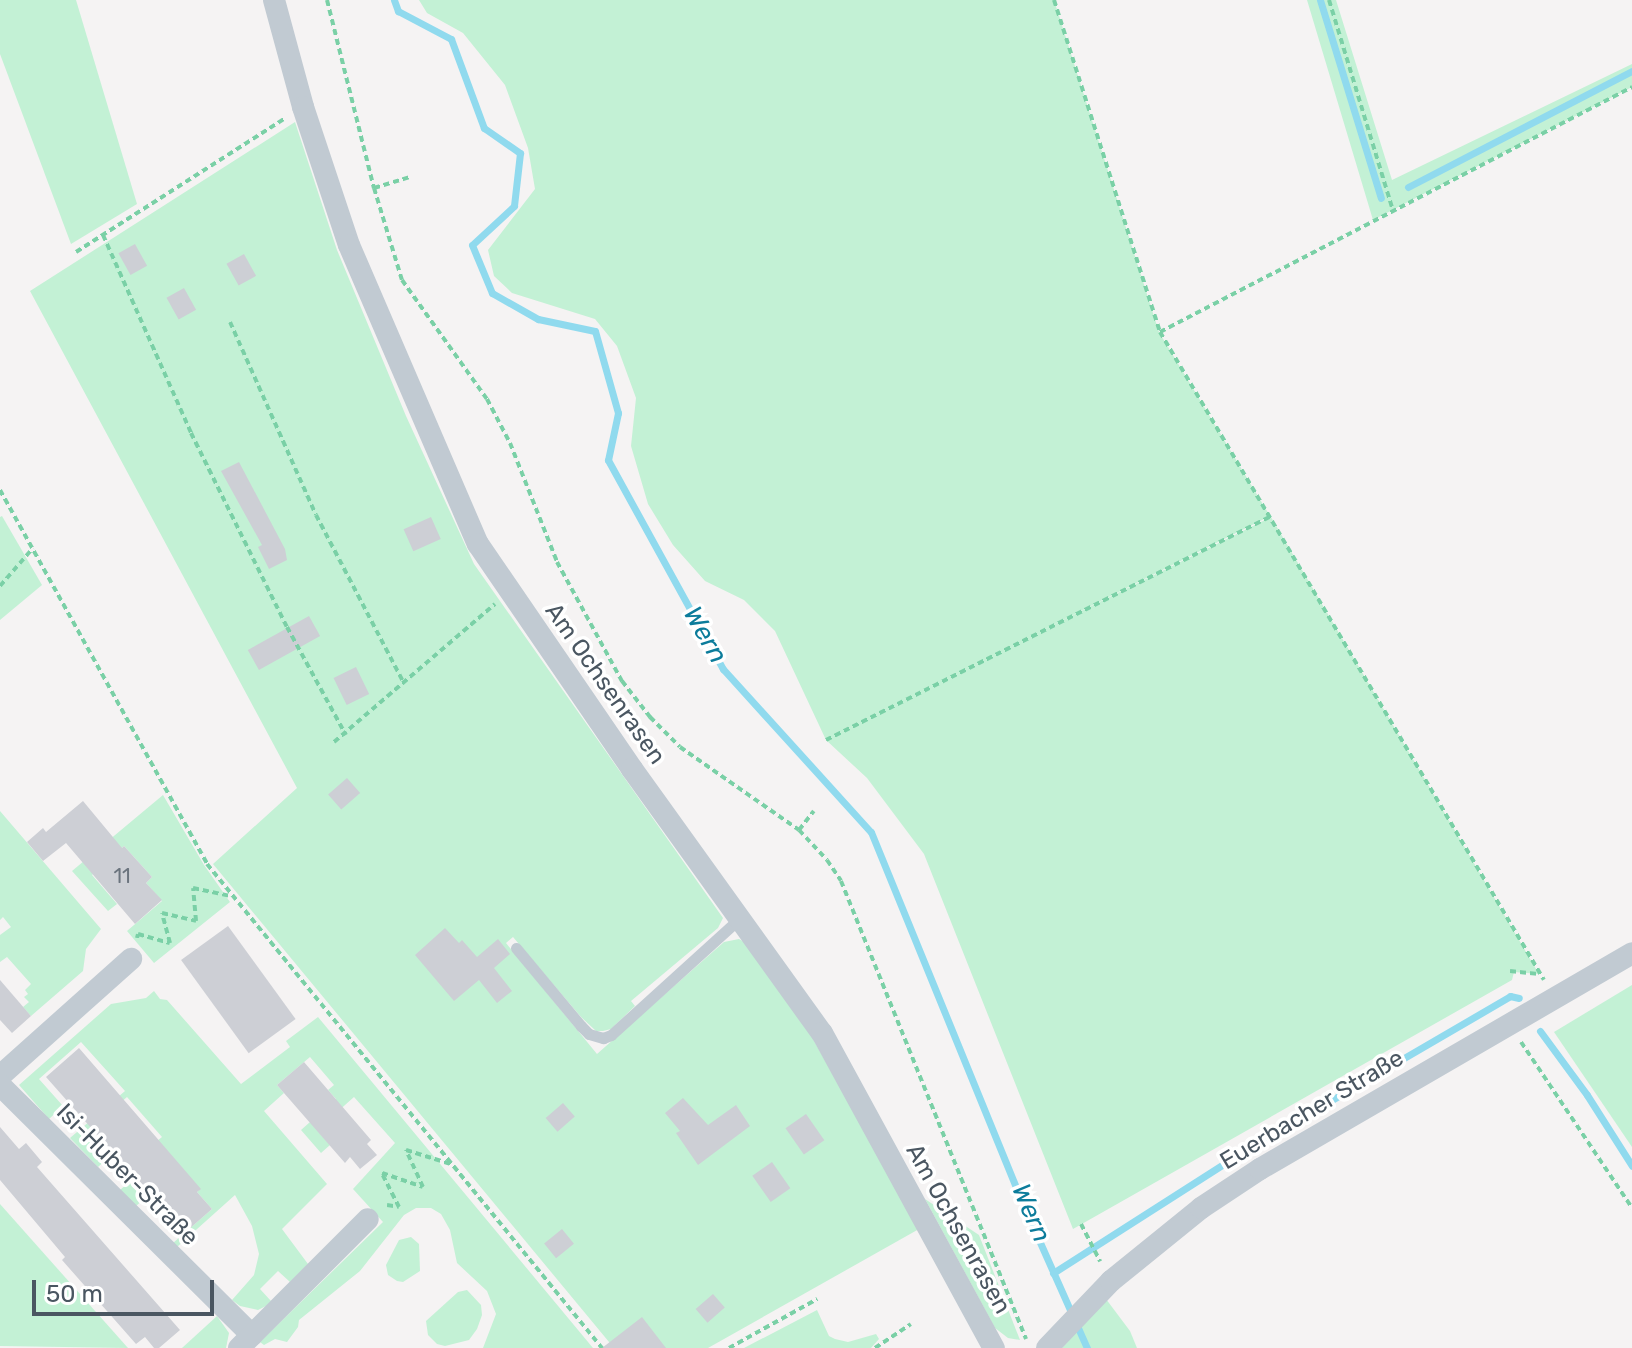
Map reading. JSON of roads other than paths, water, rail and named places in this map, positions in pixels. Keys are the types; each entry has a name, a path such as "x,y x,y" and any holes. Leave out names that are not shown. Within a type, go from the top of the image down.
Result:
{"street":[{"name":"Am Ochsenrasen","path":"274,0 303,107 349,245 395,358 478,544 738,920 822,1033 994,1348"},
{"name":"Euerbacher Straße","path":"1051,1342 1094,1296 1201,1208 1260,1169 1632,953"},
{"path":"0,1076 131,959"},
{"name":"Isi-Huber-Straße","path":"0,1085 246,1341"},
{"path":"246,1341 371,1210"}],"lane":[{"path":"516,948 581,1026 589,1034 603,1038 611,1035 738,920"}],"waterway":[{"name":"Wern","path":"394,0 398,11 451,39 484,128 520,153 514,206 472,245 492,293 538,319 595,331 618,413 608,460 723,669 871,832 1018,1193 1087,1348"},
{"path":"1320,0 1381,198"},
{"path":"1408,187 1632,71"},
{"path":"1053,1273 1239,1154 1510,996 1519,998"},
{"path":"1540,1031 1587,1095 1632,1166"}]}
